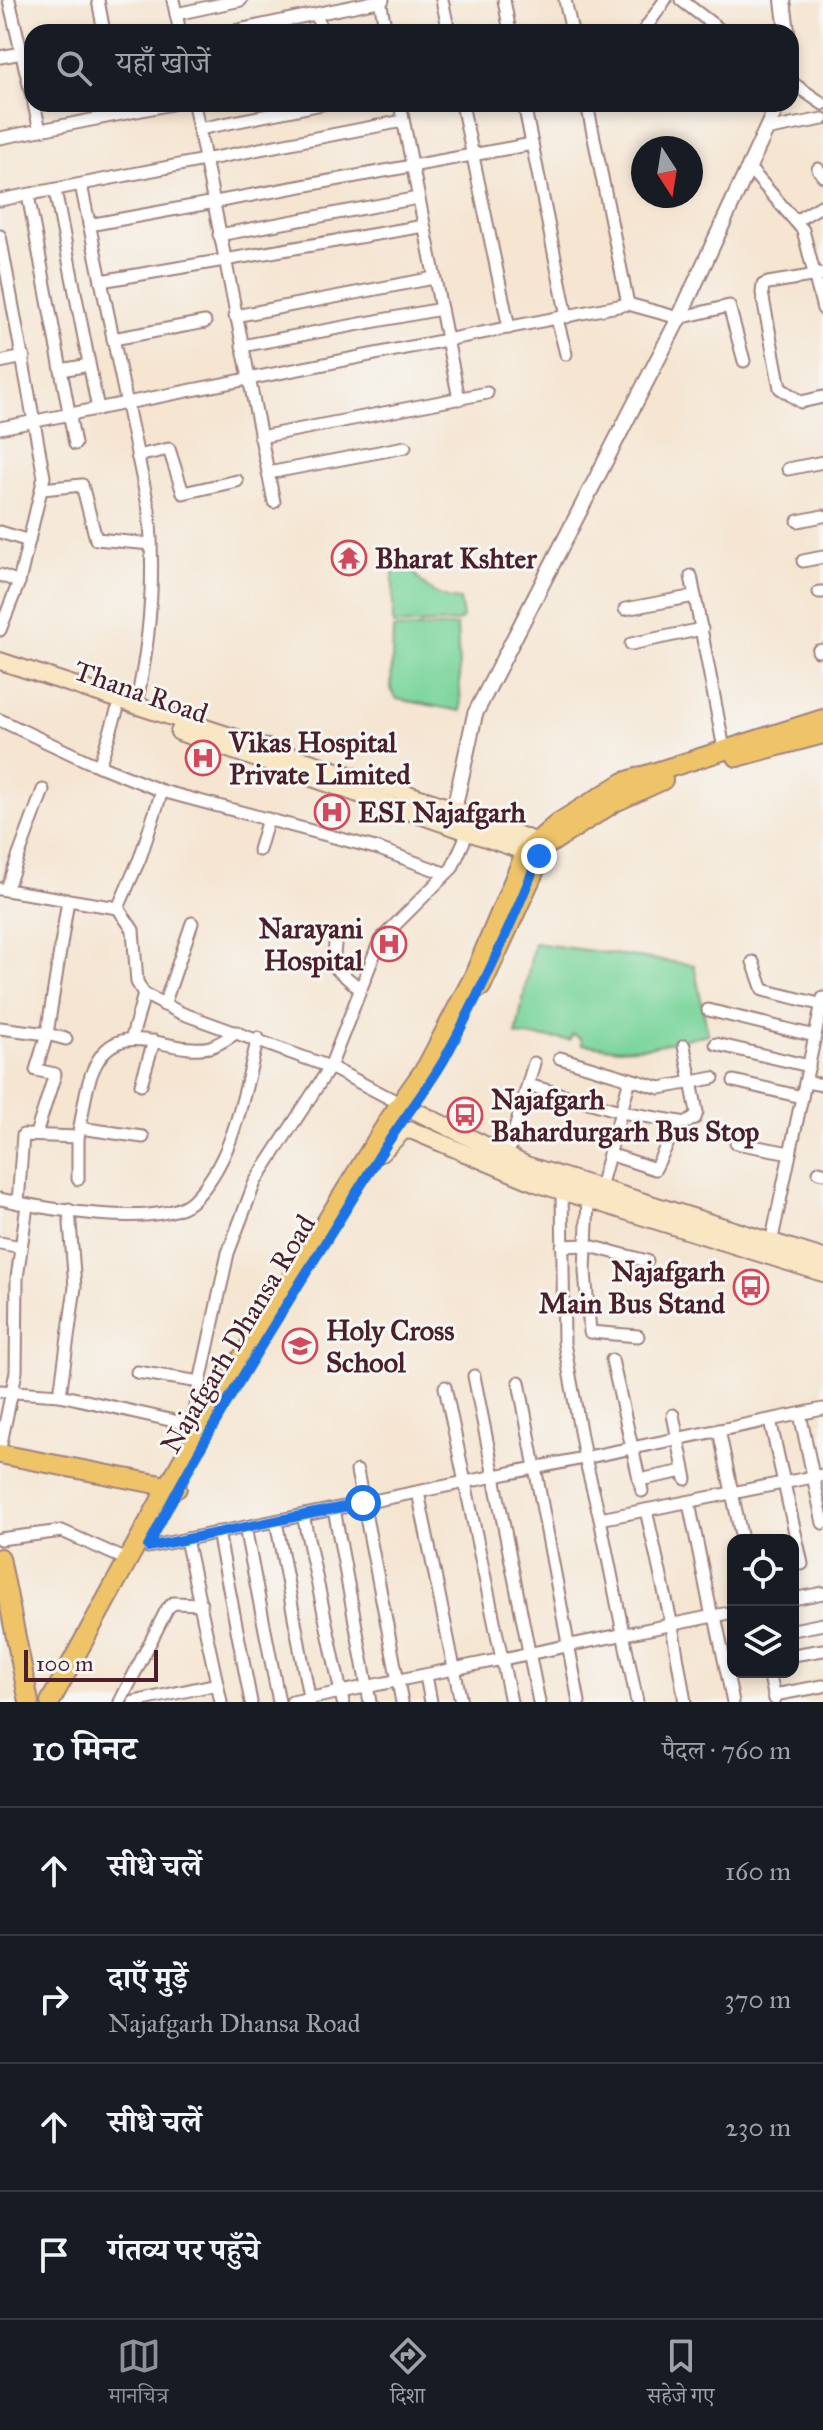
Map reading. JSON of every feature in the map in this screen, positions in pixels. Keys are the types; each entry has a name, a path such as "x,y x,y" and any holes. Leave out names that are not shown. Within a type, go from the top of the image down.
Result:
{"main road":[{"path":"0,661 136,705 538,849"},
{"name":"Thana Road","path":"0,669 117,711 452,816 469,830 538,849"},
{"path":"538,849 624,782 823,719"},
{"path":"538,849 615,802 652,784 823,734"},
{"name":"Najafgarh Dhansa Road","path":"61,1702 148,1547 172,1487 373,1157 443,1062 501,950 538,849"},
{"path":"403,1113 593,1195 770,1249 823,1258"},
{"path":"50,1702 127,1560 172,1487 195,1426 373,1157 404,1130 413,1131 498,1168 562,1190 593,1195"},
{"path":"770,1249 823,1273"},
{"path":"0,1454 172,1487"},
{"path":"0,1558 5,1609 29,1702"}],"street":[{"path":"0,1 8,0 24,62"},
{"path":"98,0 102,24"},
{"path":"173,0 178,24"},
{"path":"176,14 241,0"},
{"path":"292,24 317,14 381,0 385,24"},
{"path":"442,0 447,24"},
{"path":"504,0 508,24"},
{"path":"565,0 570,24"},
{"path":"648,24 665,0"},
{"path":"681,0 708,24"},
{"path":"786,1 787,24"},
{"path":"317,14 319,24"},
{"path":"0,57 22,53"},
{"path":"799,88 823,104"},
{"path":"36,112 40,130"},
{"path":"0,138 109,112"},
{"path":"196,112 274,502"},
{"path":"199,129 276,112"},
{"path":"401,112 459,399"},
{"path":"464,112 509,328"},
{"path":"526,112 566,354"},
{"path":"589,112 628,304"},
{"path":"452,816 475,714 679,318 774,112"},
{"path":"765,130 823,119"},
{"path":"0,200 403,121"},
{"path":"89,225 532,144"},
{"path":"750,169 797,220 808,241 819,275 823,309"},
{"path":"81,185 149,510 151,544 147,640 136,705"},
{"path":"55,190 98,409"},
{"path":"28,195 75,444"},
{"path":"219,235 418,198"},
{"path":"797,220 823,205"},
{"path":"101,281 424,226"},
{"path":"0,236 43,469 42,489 19,582 0,630"},
{"path":"819,275 768,283 763,285 762,293 780,388 801,402 823,397"},
{"path":"235,316 434,278"},
{"path":"0,428 628,304 679,318 729,306 744,361"},
{"path":"242,346 441,309"},
{"path":"113,339 205,322"},
{"path":"0,362 24,357"},
{"path":"61,370 89,365"},
{"path":"260,437 487,393"},
{"path":"268,473 405,447"},
{"path":"137,456 169,449 183,493 237,481"},
{"path":"788,469 823,462"},
{"path":"42,489 82,485 96,539 151,544"},
{"path":"798,521 823,516"},
{"path":"0,532 29,541"},
{"path":"803,561 823,557"},
{"path":"0,575 19,582"},
{"path":"691,576 724,749"},
{"path":"625,609 695,596"},
{"path":"631,644 702,629"},
{"path":"99,766 117,711"},
{"path":"0,720 162,791 379,849 444,873"},
{"path":"43,790 3,890 118,908 133,930 135,972 144,994 132,1037"},
{"path":"118,908 140,858 162,791"},
{"path":"259,850 268,819"},
{"path":"0,1391 60,1395 195,1426 200,1382 222,1276 239,1220 255,1182 330,1067 380,940 455,863 469,830"},
{"path":"36,1134 55,1074 36,1070 47,1034 68,900"},
{"path":"164,1005 192,923"},
{"path":"335,944 333,966 360,989"},
{"path":"753,962 763,990 823,1003 770,1249"},
{"path":"144,994 164,1005 330,1067 403,1113"},
{"path":"708,1010 815,1036"},
{"path":"0,1028 66,1039"},
{"path":"78,1179 79,1133 95,1065 117,1042 132,1037 199,1048 220,1043 237,1032"},
{"path":"0,1199 69,1210 136,1215 176,1210 190,1203 209,1180 223,1151 239,1112 258,1038"},
{"path":"141,1084 154,1041"},
{"path":"716,1044 809,1066"},
{"path":"528,1085 677,1125 695,1118 684,1046"},
{"path":"560,1058 666,1089 713,1078"},
{"path":"507,1157 534,1063"},
{"path":"630,1079 609,1154 593,1195 586,1245 590,1332 638,1336"},
{"path":"734,1081 802,1097"},
{"path":"806,1082 823,1085"},
{"path":"609,1154 655,1169 677,1125"},
{"path":"0,1448 14,1391 19,1341 17,1278 21,1247 23,1135 79,1133 143,1137"},
{"path":"736,1143 790,1153"},
{"path":"562,1190 564,1343 637,1702"},
{"path":"60,1395 75,1287 69,1210"},
{"path":"0,1243 21,1247"},
{"path":"562,1246 586,1245 647,1261"},
{"path":"612,1360 640,1486 685,1475 673,1415"},
{"path":"137,1372 200,1382"},
{"path":"474,1376 539,1702"},
{"path":"519,1382 579,1702"},
{"path":"445,1387 511,1702"},
{"path":"148,1547 823,1409"},
{"path":"800,1414 818,1476 823,1523"},
{"path":"770,1420 802,1564"},
{"path":"719,1430 741,1534"},
{"path":"357,1471 402,1702"},
{"path":"600,1519 818,1476"},
{"path":"418,1492 461,1702"},
{"path":"689,1503 733,1702"},
{"path":"334,1509 370,1702"},
{"path":"646,1510 685,1702"},
{"path":"303,1515 342,1696"},
{"path":"276,1521 310,1700"},
{"path":"245,1527 279,1702"},
{"path":"0,1539 62,1531 127,1560"},
{"path":"218,1532 251,1702"},
{"path":"186,1539 221,1702"},
{"path":"799,1598 823,1593"},
{"path":"120,1702 167,1609 173,1603 201,1604"},
{"path":"292,1702 342,1696 367,1686 727,1613"},
{"path":"799,1629 823,1624"},
{"path":"799,1654 823,1650"},
{"path":"770,1678 775,1699 823,1686"},
{"path":"427,1681 431,1702"},
{"path":"134,1702 217,1684"}],"green space":[{"path":"393,557 409,562 417,577 429,589 460,600 463,618 457,622 393,625"},
{"path":"457,626 461,711 397,699 391,690 393,629"},
{"path":"534,943 694,965 708,1034 649,1047 619,1049 582,1044 581,1038 572,1034 570,1040 516,1035"}],"place":[{"name":"Bharat Kshter","path":"349,558"},
{"name":"Vikas Hospital Private Limited","path":"203,758"},
{"name":"ESI Najafgarh","path":"332,812"},
{"name":"Narayani Hospital","path":"389,944"},
{"name":"Najafgarh Bahardurgarh Bus Stop","path":"465,1115"},
{"name":"Najafgarh Main Bus Stand","path":"751,1287"},
{"name":"Holy Cross School","path":"300,1346"}],"route":[{"path":"363,1503 148,1547 220,1412 399,1125 443,1062 501,950 539,856"}]}
